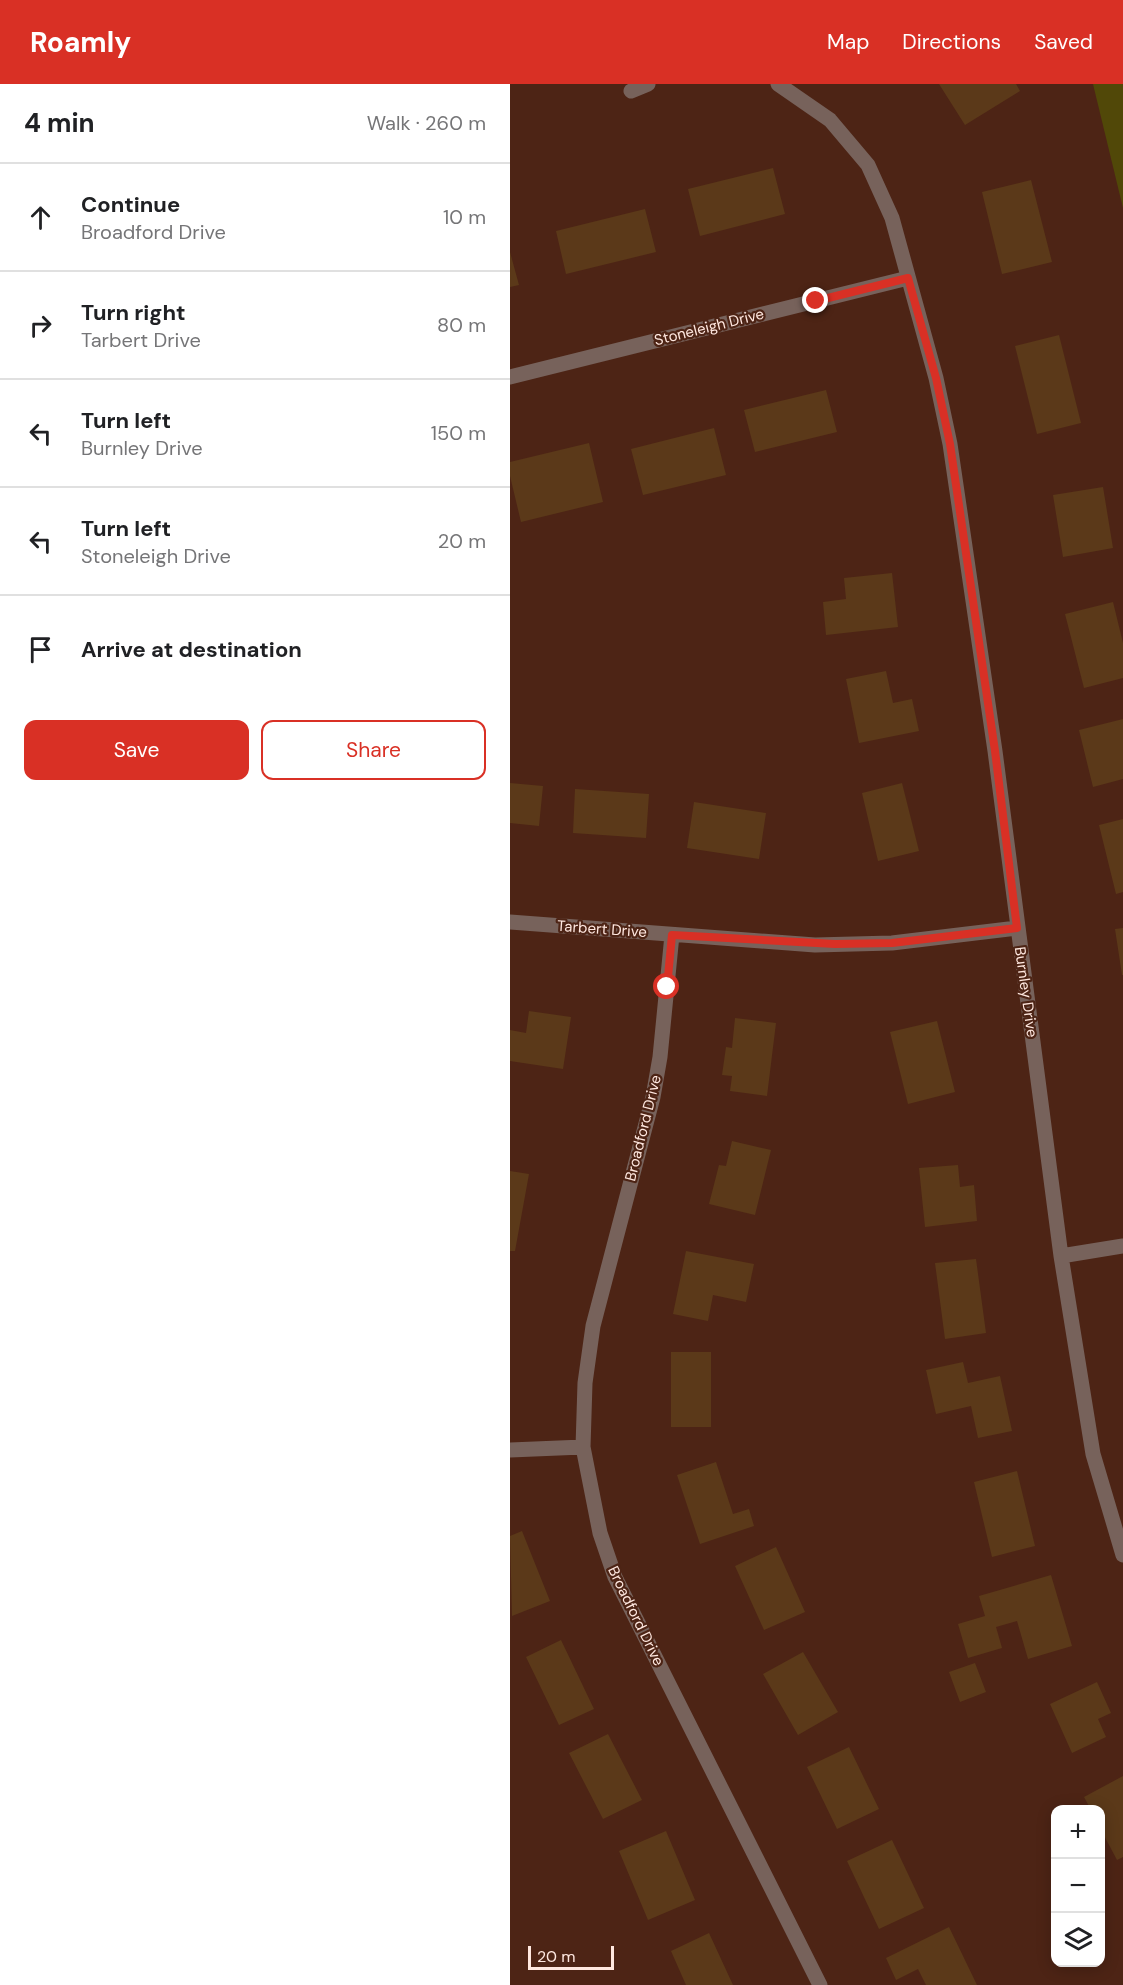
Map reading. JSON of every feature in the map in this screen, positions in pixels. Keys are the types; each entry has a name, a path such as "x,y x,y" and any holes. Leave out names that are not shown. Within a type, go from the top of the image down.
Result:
{"street":[{"path":"631,91 648,84"},
{"name":"Burnley Drive","path":"778,84 830,120 868,165 891,218 936,378 950,444 995,751 1061,1256 1093,1454 1123,1555"},
{"name":"Stoneleigh Drive","path":"510,377 908,278"},
{"name":"Tarbert Drive","path":"510,922 826,945 892,943 1017,928"},
{"name":"Broadford Drive","path":"672,935 660,1057 653,1096 593,1326 585,1383 583,1447 600,1533 615,1577 820,1985"},
{"path":"1061,1256 1123,1246"},
{"path":"510,1450 583,1447"}],"shaded area":[{"path":"1093,84 1123,84 1123,208"}],"building":[{"path":"939,84 1016,84 1020,91 965,125"},
{"path":"773,168 785,214 700,236 688,189"},
{"path":"1031,180 1052,262 1002,274 982,192"},
{"path":"645,209 656,252 566,274 556,231"},
{"path":"510,252 519,285 510,287"},
{"path":"1059,335 1081,423 1037,434 1015,346"},
{"path":"826,390 837,432 755,452 744,410"},
{"path":"714,428 726,475 643,495 631,449"},
{"path":"589,443 603,502 521,522 510,476 510,462"},
{"path":"1103,487 1113,548 1063,557 1053,495"},
{"path":"892,573 898,627 826,635 823,602 846,599 844,578"},
{"path":"1113,602 1123,643 1123,678 1084,688 1065,614"},
{"path":"886,671 893,703 912,699 919,731 859,743 846,679"},
{"path":"1123,719 1123,779 1093,787 1079,730"},
{"path":"510,783 543,786 539,826 510,823"},
{"path":"902,783 919,851 878,861 862,793"},
{"path":"575,789 649,794 646,838 573,833"},
{"path":"694,802 766,813 759,859 687,848"},
{"path":"1123,819 1123,892 1116,894 1099,825"},
{"path":"1123,928 1123,975 1122,975 1115,929"},
{"path":"529,1011 571,1017 563,1069 510,1061 510,1030 526,1033"},
{"path":"735,1018 776,1023 767,1096 730,1091 732,1076 722,1075 726,1047 732,1048"},
{"path":"937,1021 955,1092 908,1104 890,1032"},
{"path":"732,1141 771,1150 755,1215 709,1204 719,1165 726,1166"},
{"path":"958,1165 960,1187 974,1185 977,1221 925,1227 919,1168"},
{"path":"510,1171 529,1174 515,1251 510,1251"},
{"path":"686,1251 754,1264 746,1302 713,1295 708,1321 673,1314"},
{"path":"976,1259 986,1333 945,1339 935,1263"},
{"path":"671,1352 711,1352 711,1427 671,1427"},
{"path":"963,1362 968,1383 1000,1376 1012,1431 978,1438 971,1406 936,1414 926,1370"},
{"path":"716,1462 733,1514 749,1509 754,1526 700,1544 677,1475"},
{"path":"1017,1471 1035,1546 992,1557 974,1482"},
{"path":"522,1531 550,1601 512,1616 510,1536"},
{"path":"776,1547 805,1612 764,1630 735,1566"},
{"path":"1051,1575 1072,1646 1028,1659 1017,1621 996,1627 1002,1648 968,1658 958,1624 985,1616 979,1596"},
{"path":"561,1640 594,1709 559,1725 526,1657"},
{"path":"803,1652 838,1712 798,1735 763,1674"},
{"path":"975,1663 986,1692 960,1702 949,1672"},
{"path":"1097,1682 1111,1713 1098,1719 1106,1737 1072,1753 1050,1704"},
{"path":"608,1734 642,1800 603,1819 569,1753"},
{"path":"849,1747 879,1809 837,1829 807,1767"},
{"path":"1123,1776 1123,1857 1117,1860 1105,1837 1105,1805 1088,1805 1084,1797"},
{"path":"666,1831 695,1900 648,1920 619,1851"},
{"path":"892,1840 924,1908 879,1929 847,1861"},
{"path":"949,1927 977,1985 926,1985 918,1969 896,1980 886,1958"},
{"path":"709,1933 733,1985 686,1985 671,1951"}],"route":[{"path":"667,987 672,935 815,945 892,943 1017,928 995,751 950,444 936,378 908,278 816,301"}]}
